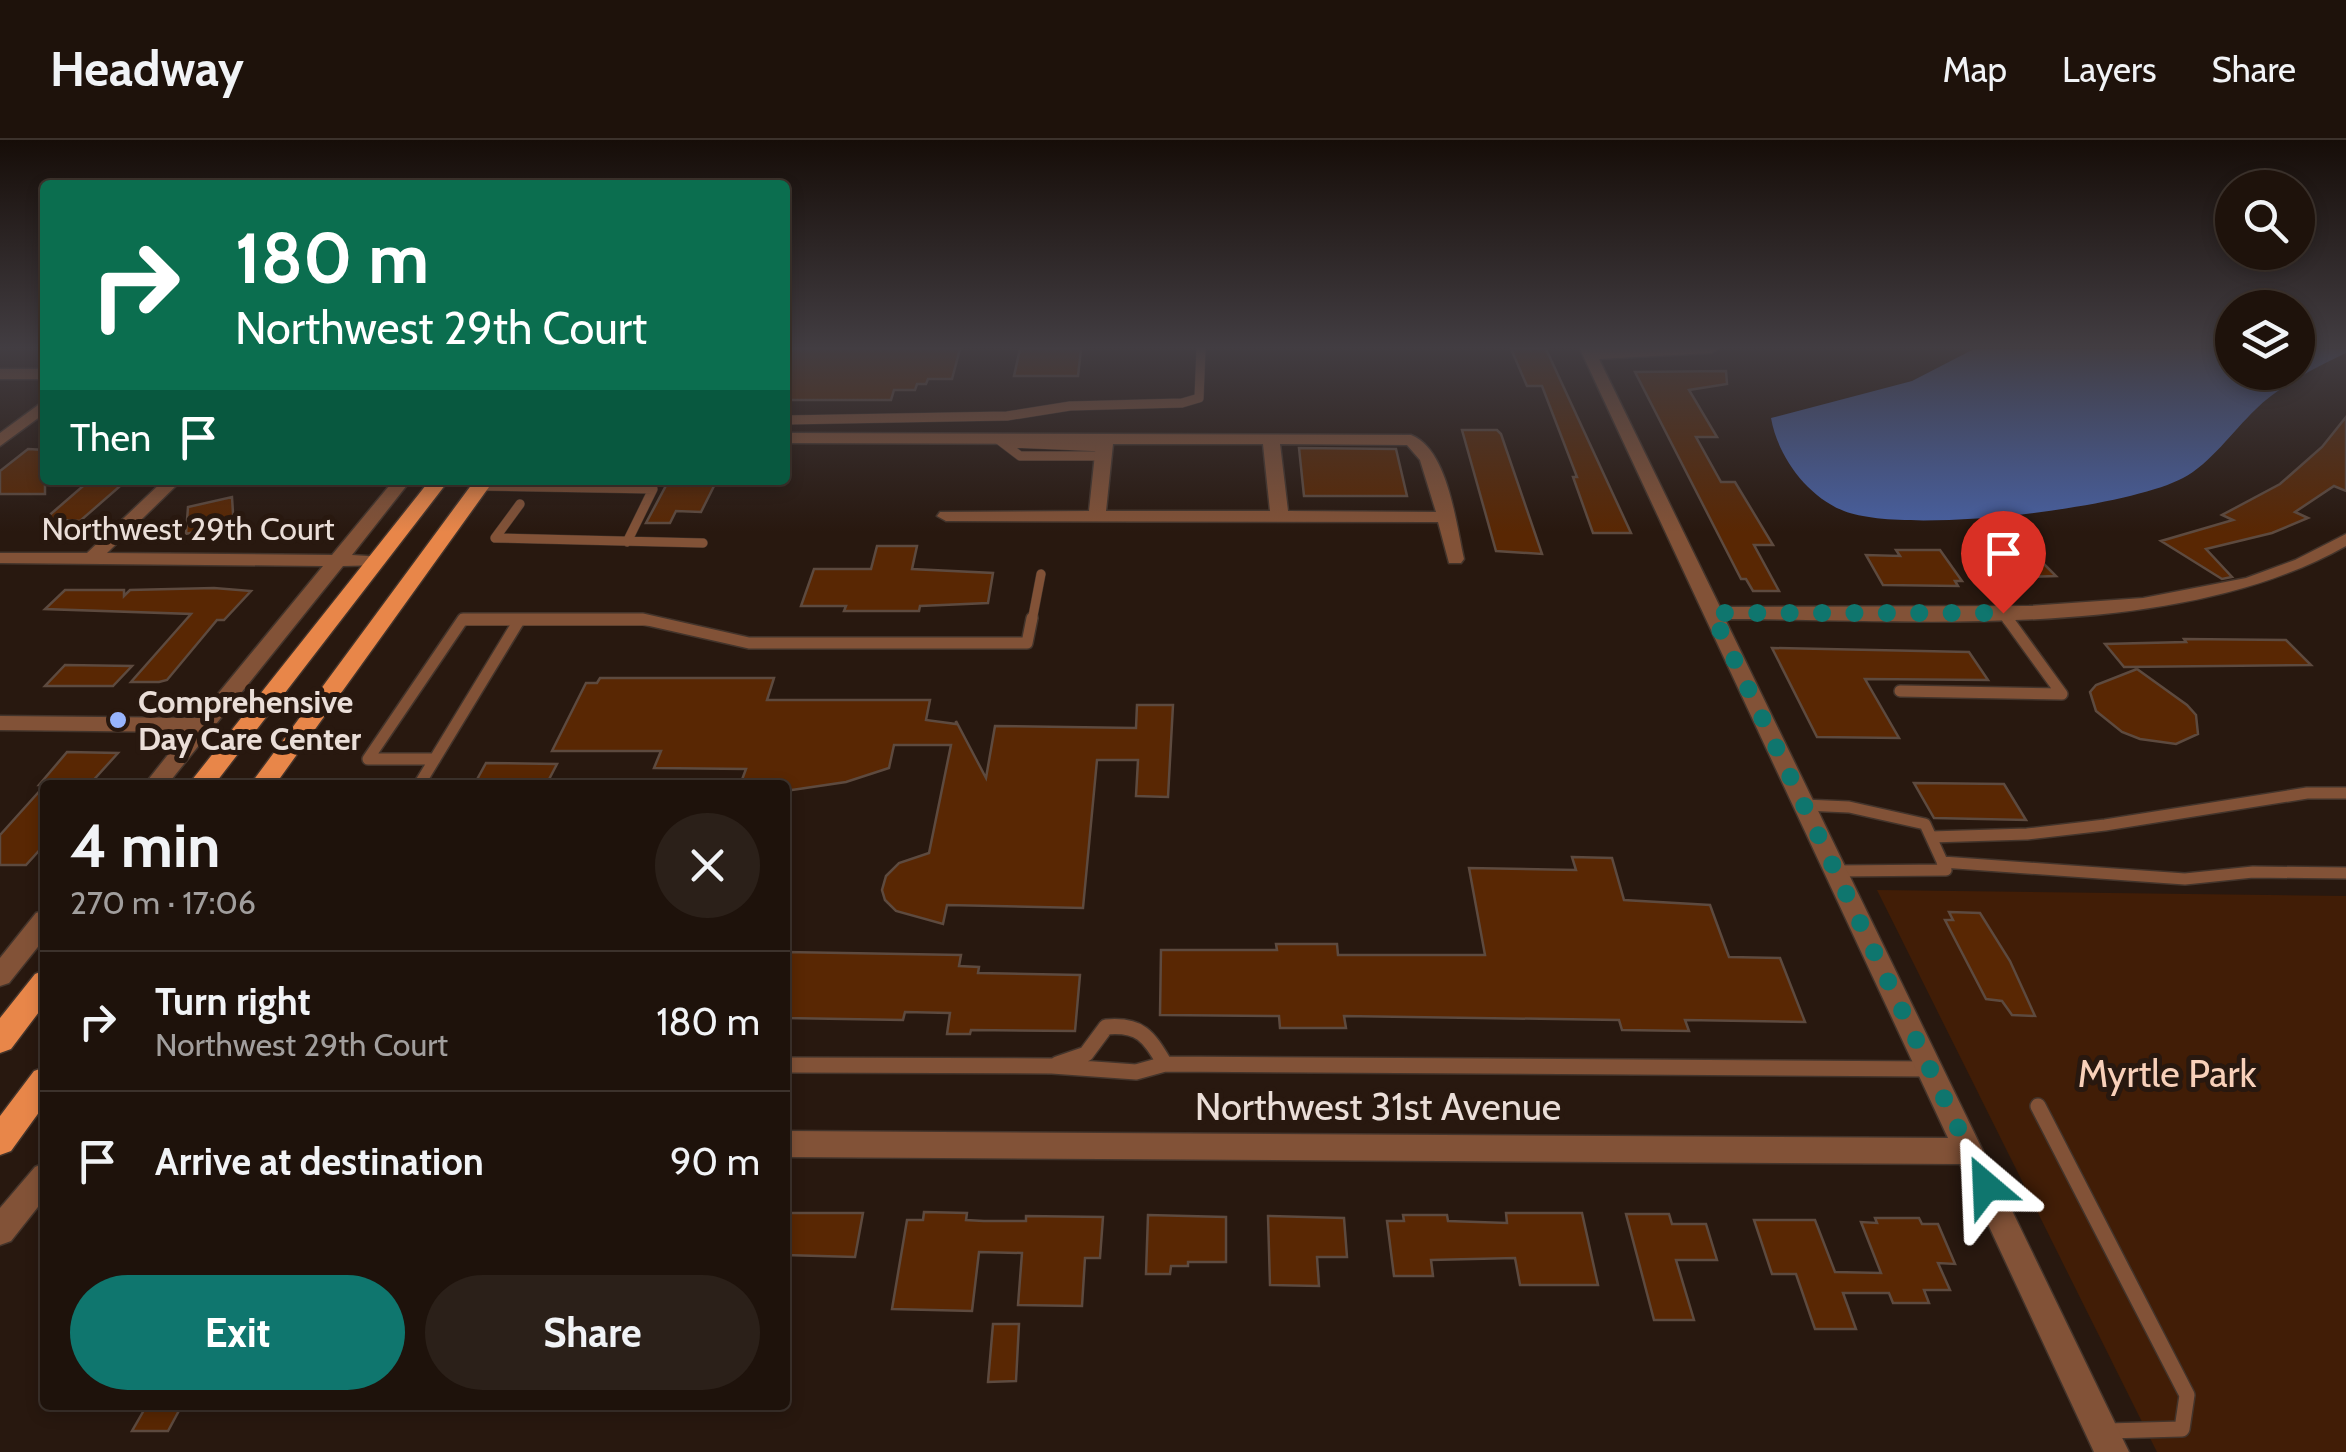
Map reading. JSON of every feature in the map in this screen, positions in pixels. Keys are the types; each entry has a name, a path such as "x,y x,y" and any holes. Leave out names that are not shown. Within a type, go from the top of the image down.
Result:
{"main road":[{"path":"204,780 436,485"},
{"path":"266,780 482,485"},
{"path":"376,561 396,579 394,606"},
{"path":"0,1040 40,988"},
{"path":"0,1142 40,1087"}],"street":[{"path":"0,441 38,410"},
{"path":"1616,410 2107,1442"},
{"path":"790,438 998,440 1104,447 1271,438 1411,440 1422,445 1430,460 1455,560"},
{"path":"1271,438 1280,519"},
{"path":"1097,518 1104,447"},
{"path":"91,558 169,485"},
{"path":"159,780 399,485"},
{"path":"946,516 1444,517"},
{"path":"1712,613 2003,613 2154,604 2267,576 2346,539"},
{"name":"Northwest 29th Court","path":"0,558 376,561"},
{"path":"0,723 204,725"},
{"path":"0,976 40,926"},
{"name":"Northwest 31st Avenue","path":"790,1144 1970,1151"},
{"path":"0,1231 40,1182"}],"lane":[{"path":"790,420 1007,416 1043,410"},
{"path":"557,485 653,490 627,542"},
{"path":"520,504 494,538 703,543"},
{"path":"434,759 368,759 463,619 643,619 748,643 1026,643 1041,574"},
{"path":"1900,691 2062,694 2003,613"},
{"path":"422,780 520,619"},
{"path":"1931,838 2047,832 2307,793 2346,793"},
{"path":"1804,805 1849,807 1924,824 1946,870 1836,871"},
{"path":"1942,862 2185,879 2253,872 2346,873"},
{"path":"1052,1066 1086,1054 1106,1027 1128,1025 1145,1030 1165,1064"},
{"path":"790,1065 1052,1066 1136,1072 1165,1064 1930,1070"},
{"path":"2038,1106 2186,1395 2182,1429 2107,1442"}],"green space":[{"name":"Myrtle Park","path":"1877,890 2346,896 2346,1452 2157,1452"}],"water":[{"path":"1801,410 2255,410 2193,472 2154,489 2066,508 1963,519 1874,518 1844,511 1818,496 1796,474 1771,418"}],"building":[{"path":"1551,410 1574,410 1631,533 1593,533 1573,477 1577,477"},
{"path":"1655,410 1701,410 1717,437 1696,437 1721,482 1735,482 1773,545 1754,545 1779,591 1753,591 1746,579 1741,579"},
{"path":"2346,417 2346,491 2334,486 2295,512 2308,518 2272,533 2206,549 2232,577 2222,579 2161,541 2233,520 2222,515 2280,484 2322,447"},
{"path":"1462,430 1497,430 1501,434 1542,554 1496,551"},
{"path":"1299,448 1396,449 1407,496 1304,496"},
{"path":"28,449 40,450 40,485 45,485 45,494 0,494 0,471"},
{"path":"84,485 121,485 80,521 45,519"},
{"path":"666,485 714,485 701,512 676,511 670,523 646,523"},
{"path":"232,497 234,529 220,526 186,534 188,507"},
{"path":"877,546 917,546 912,569 993,573 988,603 920,606 919,611 844,611 846,606 801,606 814,569 871,569"},
{"path":"1896,550 1940,550 1962,581 1955,581 1958,586 1883,585 1866,555 1900,556"},
{"path":"2034,554 2056,576 2027,577 2006,555"},
{"path":"65,590 124,590 124,596 130,590 251,591 224,620 217,620 167,680 159,682 131,682 191,614 45,609"},
{"path":"2184,639 2286,640 2311,665 2124,667 2105,644 2186,642"},
{"path":"1772,648 1969,652 1988,680 1865,679 1899,738 1817,737"},
{"path":"65,665 132,666 113,686 45,686"},
{"path":"2137,669 2187,705 2196,715 2198,734 2176,744 2140,739 2122,732 2096,711 2090,692 2096,685"},
{"path":"600,678 774,678 767,700 930,700 926,720 956,721 986,778 995,726 1136,728 1137,705 1173,705 1168,797 1136,796 1138,760 1097,760 1083,908 947,905 943,924 896,911 885,900 882,890 886,876 899,863 929,853 951,745 894,745 889,768 846,782 790,790 790,780 742,780 746,769 654,768 661,751 552,751 586,683 597,683"},
{"path":"67,752 118,753 94,780 43,780"},
{"path":"486,763 557,764 549,780 477,780"},
{"path":"1914,783 2004,784 2026,820 1934,818"},
{"path":"40,791 40,850 26,865 0,865 0,835"},
{"path":"1572,857 1612,858 1624,900 1710,905 1729,957 1780,958 1805,1022 1685,1020 1689,1031 1622,1030 1619,1020 1344,1016 1346,1028 1280,1028 1279,1016 1160,1015 1161,950 1277,950 1276,944 1337,944 1338,955 1485,955 1469,868 1576,870"},
{"path":"1949,912 1980,913 2010,961 2035,1016 2012,1015 2002,1001 1986,999 1945,920 1953,920"},
{"path":"790,952 961,955 959,966 979,967 978,973 1080,975 1075,1031 971,1030 970,1034 947,1034 950,1013 905,1012 903,1020 790,1018"},
{"path":"924,1212 967,1213 966,1220 984,1221 1026,1221 1026,1216 1103,1217 1100,1258 1085,1258 1082,1306 1018,1305 1022,1253 979,1252 972,1311 892,1309 907,1220 923,1220"},
{"path":"790,1213 863,1213 855,1257 790,1255"},
{"path":"1506,1213 1582,1213 1598,1285 1520,1285 1515,1258 1431,1260 1433,1276 1394,1276 1387,1221 1404,1221 1403,1215 1447,1215 1448,1221 1507,1223"},
{"path":"1626,1214 1669,1214 1672,1224 1706,1224 1717,1260 1676,1260 1694,1320 1654,1320"},
{"path":"1148,1215 1226,1217 1226,1262 1188,1262 1188,1266 1171,1266 1170,1274 1146,1274"},
{"path":"1268,1216 1344,1218 1347,1257 1317,1257 1319,1286 1270,1285"},
{"path":"1875,1218 1919,1218 1922,1224 1938,1224 1955,1264 1938,1263 1950,1290 1924,1290 1929,1303 1893,1303 1889,1293 1843,1293 1856,1329 1815,1329 1796,1274 1772,1274 1754,1220 1815,1220 1835,1272 1881,1273 1861,1222 1877,1223"},
{"path":"993,1324 1019,1324 1016,1381 988,1382"},
{"path":"144,1410 179,1410 168,1431 132,1431"}],"place":[{"name":"Comprehensive Day Care Center","path":"118,720"}],"route":[{"path":"1986,1186 1712,613 2003,613"}]}
